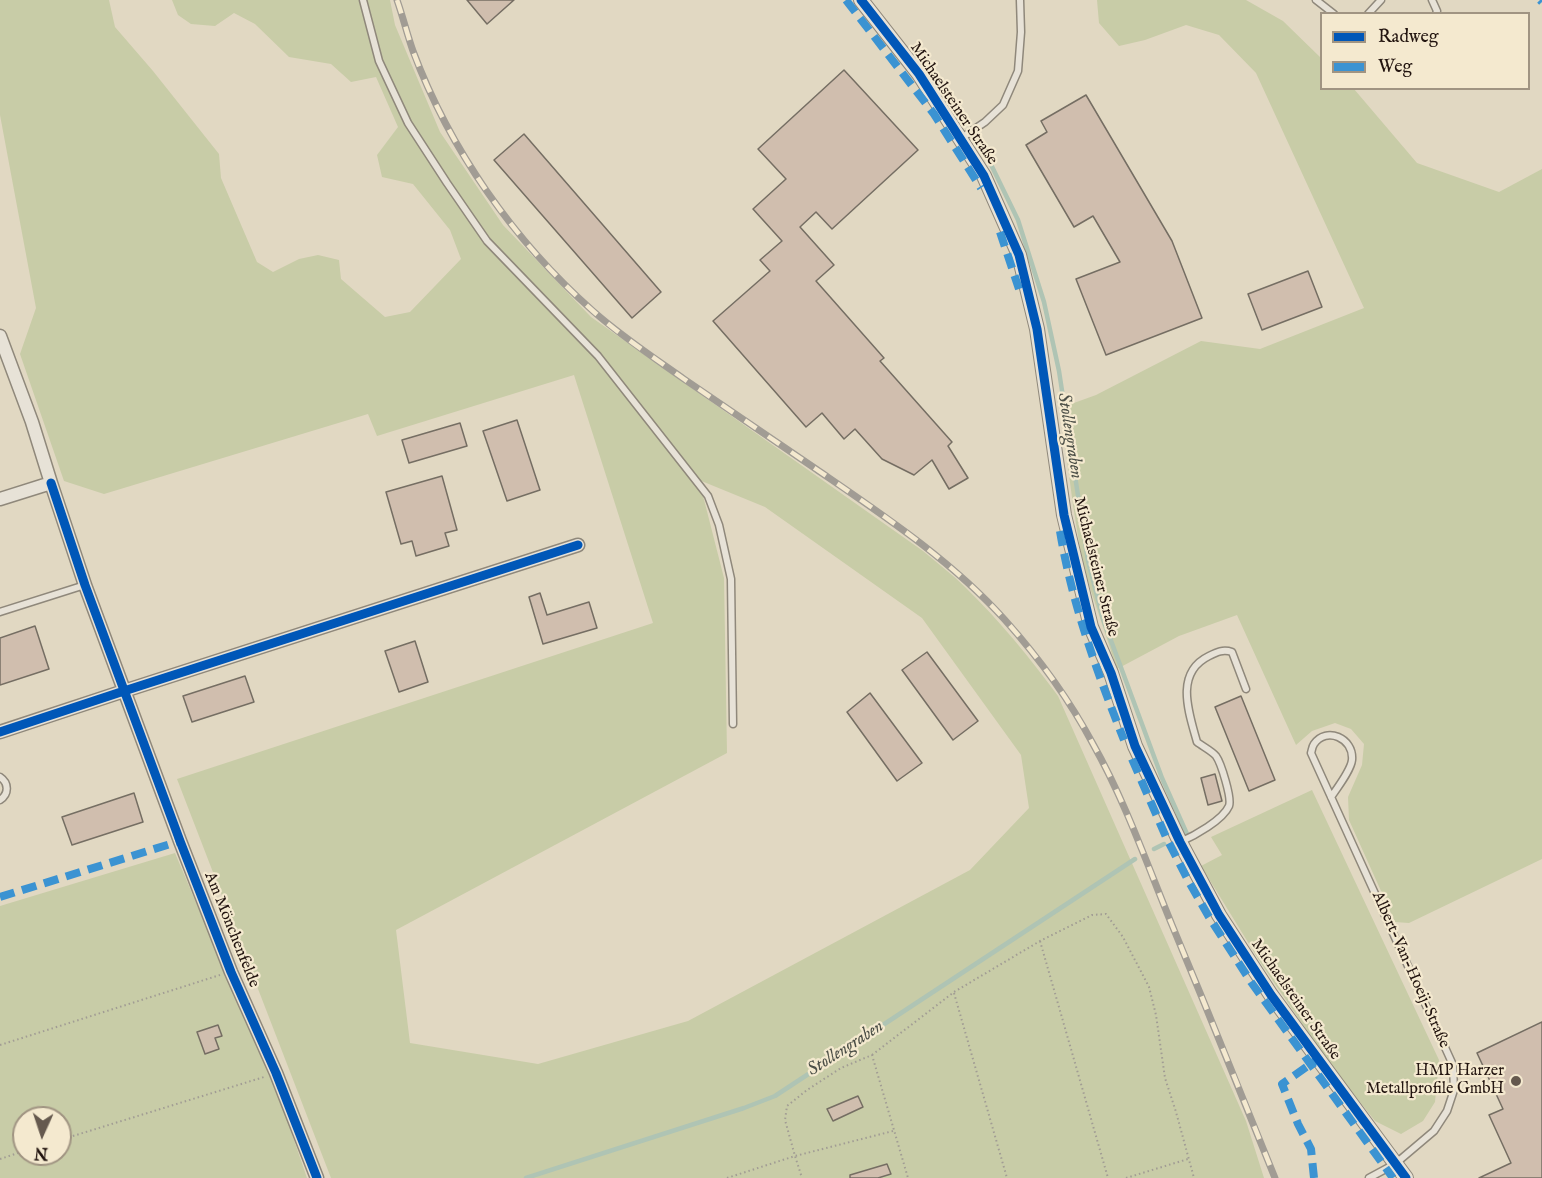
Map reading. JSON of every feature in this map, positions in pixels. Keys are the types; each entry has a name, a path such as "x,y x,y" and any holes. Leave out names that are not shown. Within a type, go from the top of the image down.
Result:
{"street":[{"name":"Michaelsteiner Straße","path":"861,0 919,74 984,176 1019,255 1037,329 1064,515 1091,627 1111,673 1135,746 1180,842 1219,915 1271,995 1406,1178"},
{"name":"Am Mönchenfelde","path":"0,336 32,422 85,585 183,850 317,1178"},
{"path":"0,499 51,483"},
{"path":"0,732 578,545"}],"lane":[{"path":"363,0 379,61 408,123 487,241 598,356 708,496 719,525 731,579 733,724"},
{"path":"960,139 985,122 1003,105 1011,88 1018,71 1021,32 1020,0"},
{"path":"1317,0 1332,12"},
{"path":"1326,7 1332,0"},
{"path":"1370,12 1381,0"},
{"path":"0,612 85,585"},
{"path":"1180,842 1194,836 1221,816 1229,805 1230,794 1215,755 1197,742 1187,703 1186,687 1192,671 1202,660 1226,650 1232,652 1246,688"},
{"name":"Albert-Van-Hoeij-Straße","path":"1331,797 1352,762 1351,749 1345,740 1336,735 1323,737 1314,743 1311,753 1331,797 1453,1065 1454,1090 1447,1111 1434,1131 1395,1164 1369,1178"},
{"path":"0,777 5,780 7,787 5,795 0,800"}],"path":[{"path":"802,1178 785,1120 787,1106 841,1068 872,1055 954,992 1040,941 1092,915 1106,914 1123,937 1149,987 1156,1015 1165,1078 1194,1178"},
{"path":"1040,941 1108,1178"},
{"path":"0,1045 231,972"},
{"path":"954,992 1007,1178"},
{"path":"872,1055 908,1178"},
{"path":"72,1136 276,1073"},
{"path":"727,1178 795,1156 893,1131"},
{"path":"1126,1178 1188,1159"}],"green space":[{"path":"0,0 109,0 115,27 219,154 221,178 257,262 273,272 299,259 318,255 339,260 341,279 385,317 410,312 461,259 450,230 413,184 382,177 377,155 398,127 376,77 351,82 331,64 289,57 255,24 234,13 215,26 191,24 178,15 172,0 390,0 395,25 440,132 503,225 591,317 923,551 960,582 990,613 1058,696 1246,1121 1264,1178 331,1178 177,779 653,623 574,375 377,436 368,414 104,494 64,481 20,354 36,308 0,115","holes":["699,480 765,507 922,618 1021,755 1029,808 970,870 688,1021 538,1064 410,1043 396,930 727,753 724,578"]},
{"path":"1097,0 1246,0 1283,21 1320,57 1320,90 1355,90 1417,163 1499,192 1542,169 1542,859 1409,923 1395,922 1349,820 1348,797 1362,765 1364,744 1351,729 1335,723 1312,731 1296,745 1237,615 1179,636 1117,669 1083,567 1060,408 1096,395 1201,341 1260,349 1364,308 1256,73 1219,35 1186,25 1145,40 1119,46 1099,23"},
{"path":"1312,790 1439,1060 1435,1102 1423,1121 1401,1134 1375,1121 1329,1063 1262,965 1201,866 1222,855 1211,837"},
{"path":"175,853 282,1105 307,1178 0,1178 0,906"}],"building":[{"path":"467,0 514,0 487,24"},
{"path":"844,70 918,150 832,229 816,212 800,227 834,265 816,281 884,358 880,361 952,442 948,446 968,478 949,489 932,460 914,475 882,459 855,429 844,439 822,413 806,427 713,321 770,271 760,260 782,241 753,209 786,179 758,149"},
{"path":"1086,95 1172,241 1202,318 1106,355 1076,279 1120,262 1093,216 1074,227 1026,145 1047,132 1041,121"},
{"path":"524,134 661,292 632,318 494,160"},
{"path":"1308,271 1322,307 1262,330 1248,294"},
{"path":"517,420 540,490 507,501 483,431"},
{"path":"460,423 467,446 409,463 402,440"},
{"path":"442,476 457,530 445,533 449,546 416,556 412,541 401,544 386,492"},
{"path":"540,593 547,615 589,602 597,628 543,644 529,597"},
{"path":"35,626 49,669 0,685 0,638"},
{"path":"415,641 428,682 399,692 385,651"},
{"path":"927,652 978,721 953,740 902,670"},
{"path":"245,676 254,702 192,722 183,696"},
{"path":"870,693 922,763 897,781 847,712"},
{"path":"1241,696 1275,780 1249,791 1215,707"},
{"path":"1215,774 1222,801 1208,805 1201,778"},
{"path":"134,793 143,822 72,845 62,817"},
{"name":"HMP Harzer Metallprofile GmbH","path":"1542,1022 1542,1178 1479,1178 1511,1163 1489,1115 1503,1109 1477,1053"},
{"path":"218,1025 222,1036 215,1038 219,1049 205,1054 197,1032"},
{"path":"858,1096 863,1107 833,1121 827,1109"},
{"path":"887,1164 891,1174 878,1178 850,1178 850,1175"}],"waterway":[{"name":"Stollengraben","path":"980,142 1018,220 1044,302 1059,371 1088,561 1103,619 1162,778 1187,834"},
{"name":"Stollengraben","path":"1154,849 1164,844"},
{"name":"Stollengraben","path":"526,1178 775,1096 1135,859"}],"railway":[{"path":"397,0 413,51 428,88 465,158 511,224 564,284 593,311 637,346 866,504 939,558 984,598 1018,634 1041,664 1064,695 1105,766 1135,833 1275,1178"}],"marked path":[{"path":"846,0 934,114 981,188"},
{"path":"1000,232 1019,289"},
{"path":"1060,531 1071,585 1086,637 1124,740"},
{"path":"1132,759 1166,837 1209,917 1251,982 1393,1178"},
{"path":"0,897 180,841"},
{"path":"1314,1178 1311,1149 1282,1084 1315,1061"}],"cycle path":[{"path":"861,0 919,74 984,176 1019,255 1037,329 1064,515 1091,627 1111,673 1135,746 1180,842 1219,915 1271,995 1406,1178"},
{"path":"51,483 85,585 180,841 231,972 276,1073 317,1178"},
{"path":"0,732 578,545"}],"place":[{"name":"HMP Harzer Metallprofile GmbH","path":"1516,1081"}]}
